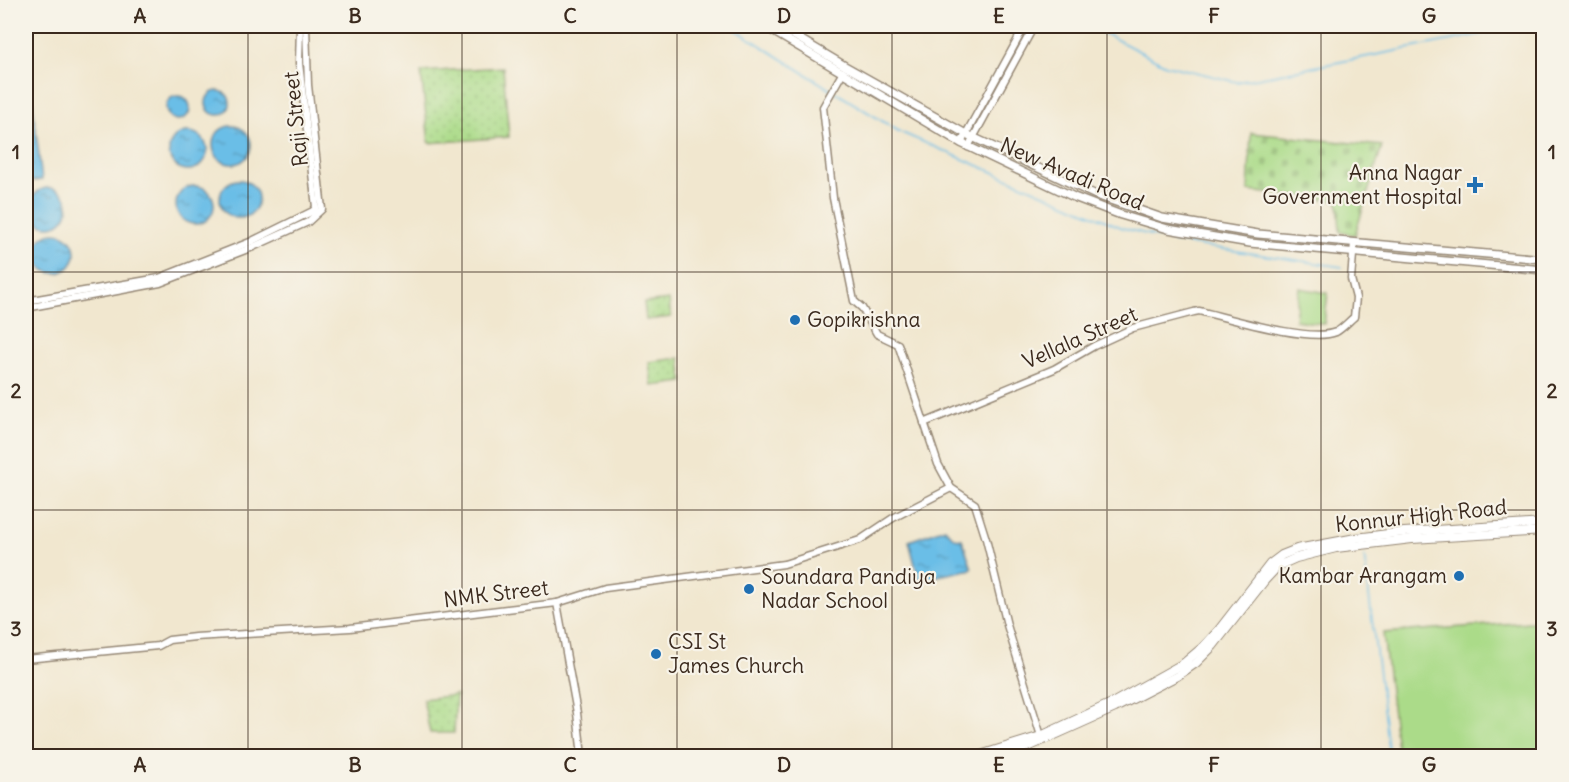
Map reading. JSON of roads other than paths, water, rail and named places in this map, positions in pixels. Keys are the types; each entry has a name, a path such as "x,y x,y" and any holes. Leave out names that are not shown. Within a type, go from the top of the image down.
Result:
{"main road":[{"name":"New Avadi Road","path":"764,26 968,147 1074,197 1121,215 1168,229 1250,243 1544,270"},
{"name":"New Avadi Road","path":"778,26 966,134 1096,195 1162,218 1258,234 1544,259"},
{"name":"Konnur High Road","path":"977,756 1041,736 1114,702 1184,663 1218,631 1270,564 1290,552 1356,538 1404,532 1544,523"},
{"path":"999,756 1028,747 1115,708 1177,676 1196,663 1213,646 1278,566 1296,558 1336,548 1412,539 1544,531"}],"street":[{"name":"Raji Street","path":"300,26 299,63 319,208"},
{"name":"Raji Street","path":"306,26 308,85 319,208"},
{"path":"961,143 1025,26"},
{"path":"968,147 1034,26"},
{"path":"843,72 823,107 833,198 854,302 861,308 877,334 898,344 938,464 951,488 975,504 1007,625 1041,736"},
{"path":"26,301 159,278 250,242 319,208"},
{"path":"26,308 160,283 253,247 308,222 319,208"},
{"path":"1353,253 1354,243"},
{"name":"Vellala Street","path":"924,423 1054,369 1094,346 1133,328 1194,312 1199,311 1297,333 1315,335 1337,332 1354,317 1356,298 1351,279 1353,253"},
{"name":"NMK Street","path":"26,659 158,646 169,640 195,637 350,628 557,603 605,588 784,564 860,540 893,518 951,488"},
{"path":"557,603 577,713 582,756"}],"water":[{"path":"26,49 42,180 26,182"},
{"path":"218,91 227,94 230,103 227,112 218,115 209,112 206,103 209,94"},
{"path":"178,96 183,97 189,103 189,113 183,119 178,120 173,119 167,113 166,108 167,103 173,97"},
{"path":"232,126 245,132 251,145 245,158 232,164 219,158 213,145 219,132"},
{"path":"188,132 201,138 207,151 201,164 188,170 175,164 169,151 175,138"},
{"path":"239,180 252,186 258,199 252,212 239,218 226,212 220,199 226,186"},
{"path":"195,186 208,192 214,205 208,218 195,224 182,218 176,205 182,192"},
{"path":"49,188 63,193 68,207 63,221 49,226 35,221 30,207 35,193"},
{"path":"55,233 69,239 75,253 69,267 55,273 41,267 35,253 41,239"},
{"path":"945,528 954,538 962,539 972,569 919,580 909,541"}],"waterway":[{"path":"730,26 831,90"},
{"path":"1090,26 1166,65 1237,82 1524,26"},
{"path":"835,92 900,132 1123,228 1176,242 1342,267"},
{"path":"1364,555 1389,756"}],"place":[{"name":"Anna Nagar Government Hospital","path":"1475,185"},
{"name":"Gopikrishna","path":"795,320"},
{"name":"Kambar Arangam","path":"1459,576"},
{"name":"Soundara Pandiya Nadar School","path":"749,589"},
{"name":"CSI St James Church","path":"656,654"}]}
